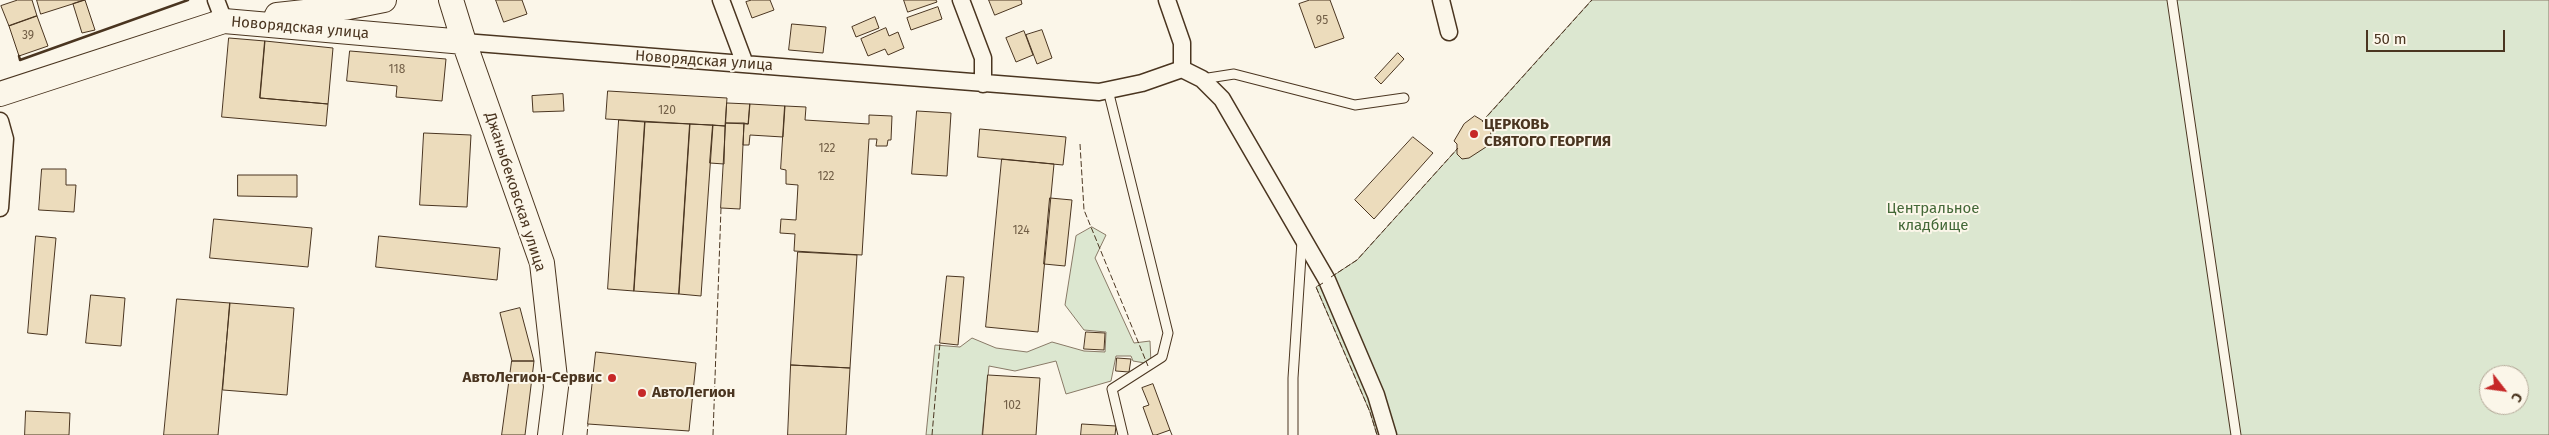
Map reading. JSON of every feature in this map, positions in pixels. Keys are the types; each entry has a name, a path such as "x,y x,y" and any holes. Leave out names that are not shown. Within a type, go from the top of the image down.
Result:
{"street":[{"name":"Новорядская улица","path":"0,94 220,11 349,7 384,0"},
{"name":"Джаныбековская улица","path":"451,0 542,264 556,387 550,435"},
{"path":"721,0 745,64"},
{"path":"961,0 983,58 983,84"},
{"path":"1167,0 1182,43 1182,70 1202,79 1222,99 1327,280 1376,395 1388,435"},
{"path":"1441,0 1449,32"},
{"name":"Новорядская улица","path":"220,11 464,42 1099,92 1142,83 1182,70"},
{"path":"0,121 6,139 0,208"}],"lane":[{"path":"2172,0 2236,435"},
{"path":"1202,79 1234,74 1355,105 1404,98"},
{"path":"1108,90 1168,333 1162,358 1112,389 1123,435"},
{"path":"1293,435 1293,378 1302,238"}],"green space":[{"name":"Центральное кладбище","path":"1592,0 2549,0 2549,435 1377,435 1370,412 1316,287 1357,260"},
{"path":"1092,227 1106,235 1095,258 1134,343 1150,341 1151,364 1133,361 1131,356 1116,356 1111,381 1066,394 1056,361 1015,371 989,366 982,435 926,435 935,345 960,347 972,338 996,348 1027,352 1052,342 1084,351 1105,352 1106,332 1084,330 1065,305 1076,236"}],"building":[{"path":"18,0 32,0 37,16 9,26 1,6"},
{"path":"37,0 85,0 41,14"},
{"path":"85,0 95,30 82,33 73,4"},
{"path":"496,0 522,0 527,14 504,22"},
{"path":"770,0 774,10 752,18 746,2"},
{"path":"904,0 936,0 937,2 908,12"},
{"path":"989,0 1021,0 1022,4 995,15"},
{"path":"1310,0 1330,0 1344,38 1315,48 1299,4"},
{"path":"938,7 942,19 911,30 907,18"},
{"path":"37,16 48,46 19,56 9,26"},
{"path":"875,17 879,28 856,37 852,27"},
{"path":"792,24 826,27 823,53 789,50"},
{"path":"886,28 889,36 898,32 904,48 888,55 885,49 868,56 861,39"},
{"path":"1042,30 1052,58 1037,64 1026,35"},
{"path":"1024,31 1033,55 1016,62 1006,38"},
{"path":"229,38 265,41 260,98 328,104 326,126 222,117"},
{"path":"265,41 333,48 328,104 260,98"},
{"path":"350,51 446,59 442,101 396,97 397,86 347,81"},
{"path":"1398,53 1404,59 1381,84 1375,78"},
{"path":"608,91 727,98 725,126 606,119"},
{"path":"563,94 564,111 533,112 532,96"},
{"path":"727,103 750,104 748,124 726,123"},
{"path":"750,104 785,106 783,137 750,135 749,145 743,145 744,123 748,124"},
{"path":"785,106 806,107 805,120 869,124 869,115 892,116 891,140 888,140 887,146 876,146 877,139 869,139 862,255 794,251 795,234 780,233 781,219 796,220 798,185 786,184 786,170 781,169"},
{"path":"917,111 951,113 947,176 912,174"},
{"name":"ЦЕРКОВЬ СВЯТОГО ГЕОРГИЯ","path":"1475,116 1493,127 1486,147 1469,158 1462,159 1457,154 1457,144 1454,141 1464,124"},
{"path":"619,120 645,122 634,291 608,289"},
{"path":"645,122 690,124 679,294 634,291"},
{"path":"726,123 744,123 740,209 721,208"},
{"path":"690,124 713,125 701,296 679,294"},
{"path":"713,125 725,126 724,164 710,163"},
{"path":"980,129 1066,137 1063,165 978,157"},
{"path":"424,133 471,135 467,207 420,205"},
{"path":"1413,137 1433,153 1374,219 1355,200"},
{"path":"1002,159 1054,164 1038,332 986,327"},
{"path":"42,169 66,169 66,185 76,185 74,212 39,210"},
{"path":"238,175 297,175 297,197 238,196"},
{"path":"1050,198 1072,200 1065,266 1044,264"},
{"path":"214,219 312,228 308,267 210,258"},
{"path":"36,236 56,238 47,335 28,333"},
{"path":"379,236 500,248 497,280 376,267"},
{"path":"798,252 857,255 850,368 791,365"},
{"path":"947,276 964,277 958,345 940,343"},
{"path":"91,295 125,298 121,346 86,343"},
{"path":"177,299 230,303 218,435 164,435"},
{"path":"230,303 294,308 287,395 223,390"},
{"path":"520,308 534,361 512,361 500,313"},
{"path":"1086,332 1105,333 1104,350 1084,349"},
{"name":"АвтоЛегион","path":"596,352 696,363 689,431 588,424"},
{"path":"1117,358 1131,359 1129,372 1116,371"},
{"path":"512,361 534,361 525,435 502,435"},
{"path":"791,365 850,368 846,435 788,435"},
{"path":"988,375 1040,378 1036,435 983,435"},
{"path":"1153,384 1170,430 1156,435 1153,435 1143,407 1149,405 1142,388"},
{"path":"26,411 70,413 69,435 25,435"},
{"path":"1082,424 1116,426 1115,435 1081,435"}],"fence":[{"path":"1482,122 1592,0"},
{"path":"1080,144 1084,210 1148,366"},
{"path":"1331,277 1357,260 1458,148"},
{"path":"713,435 721,208"},
{"path":"1323,283 1316,287 1370,412 1377,435"},
{"path":"932,435 940,343"},
{"path":"587,435 588,424"},
{"path":"1170,430 1172,435"}],"wall":[{"path":"19,56 20,60 188,0"}],"place":[{"name":"ЦЕРКОВЬ СВЯТОГО ГЕОРГИЯ","path":"1474,134"},
{"name":"АвтоЛегион-Сервис","path":"612,378"},
{"name":"АвтоЛегион","path":"642,393"}]}
